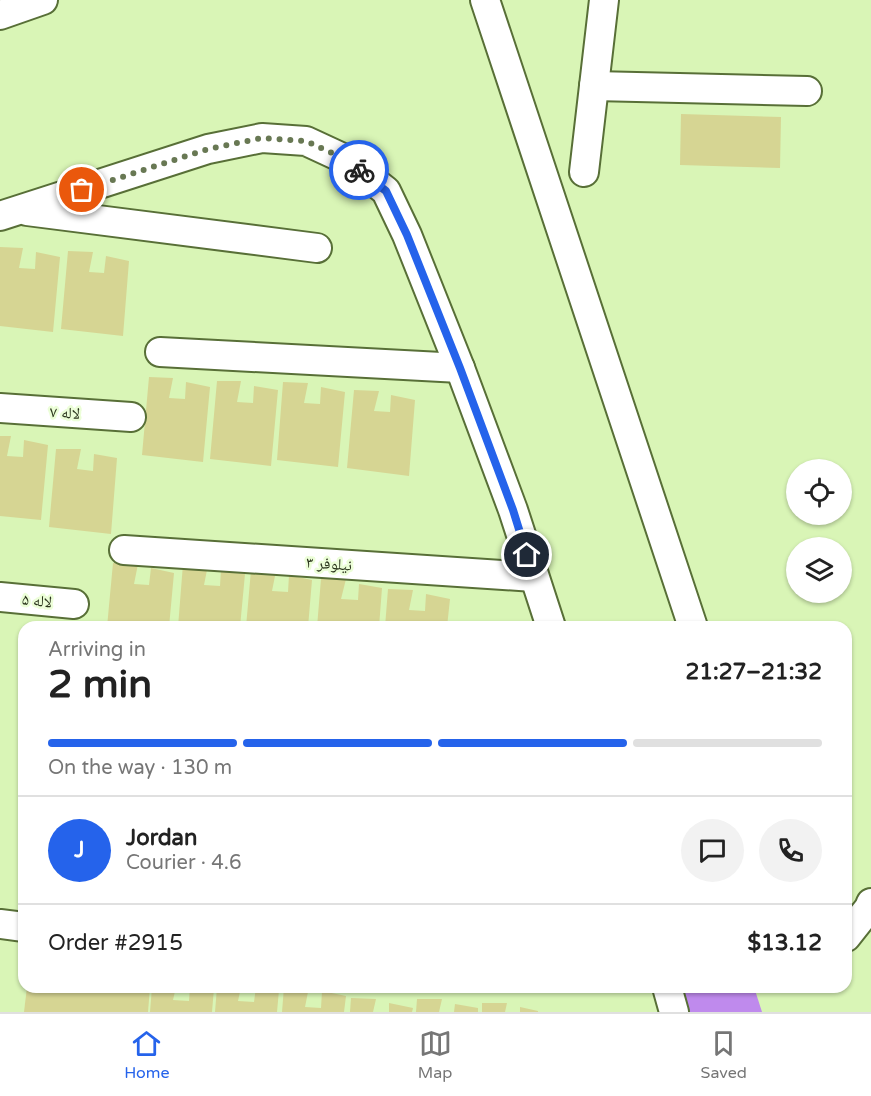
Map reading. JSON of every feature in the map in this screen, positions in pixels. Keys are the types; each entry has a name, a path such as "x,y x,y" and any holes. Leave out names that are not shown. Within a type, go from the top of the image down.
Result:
{"street":[{"path":"0,15 43,0"},
{"path":"485,0 691,621"},
{"path":"584,172 604,0"},
{"path":"594,86 807,91"},
{"path":"9,213 208,149 262,138 306,141 347,160 386,191 407,235 513,510 548,621"},
{"path":"9,213 317,248"},
{"path":"160,352 460,368"},
{"name":"لاله ٧","path":"0,408 131,417"},
{"name":"نیلوفر ٣","path":"124,550 534,577"},
{"name":"لاله ۵","path":"0,597 74,604"},
{"path":"852,929 871,903"},
{"path":"0,924 18,926"}],"shaded area":[{"path":"680,993 756,993 762,1012 686,1012"}],"building":[{"path":"681,114 781,117 780,168 680,165"},
{"path":"0,247 23,248 19,268 35,269 36,252 60,257 53,332 0,326"},
{"path":"68,251 93,252 89,272 104,273 106,256 129,261 123,336 61,329"},
{"path":"149,377 173,378 169,398 185,399 186,382 210,387 203,462 142,455"},
{"path":"217,381 241,381 237,402 253,403 254,386 278,390 271,466 210,459"},
{"path":"283,382 308,383 304,403 320,404 321,387 345,392 338,467 277,460"},
{"path":"354,390 379,391 374,411 390,412 391,395 415,400 409,476 347,468"},
{"path":"0,436 11,436 7,456 23,457 24,440 48,445 41,520 0,516"},
{"path":"56,449 81,449 77,469 93,471 94,454 117,458 111,534 49,527"},
{"path":"113,563 138,564 134,584 149,585 151,568 174,573 170,621 108,621"},
{"path":"183,564 208,565 204,585 220,586 221,569 245,574 241,621 178,621"},
{"path":"251,570 276,571 272,591 288,592 289,575 312,580 309,621 247,621"},
{"path":"321,579 346,579 341,599 358,600 359,584 382,588 379,621 318,621"},
{"path":"388,589 413,590 409,610 425,611 426,594 450,599 448,621 385,621"},
{"path":"26,993 150,993 148,1012 24,1012"},
{"path":"152,993 175,993 173,1000 189,1001 190,993 214,993 212,1012 150,1012"},
{"path":"217,993 240,993 238,1001 254,1002 255,993 279,993 277,1012 215,1012"},
{"path":"284,993 308,993 305,1007 321,1008 322,993 346,996 344,1012 282,1012"},
{"path":"351,998 376,999 373,1012 350,1012"},
{"path":"417,999 442,999 439,1012 416,1012"},
{"path":"389,1003 413,1008 412,1012 389,1012"},
{"path":"482,1003 507,1003 505,1012 482,1012"},
{"path":"455,1004 478,1008 478,1012 454,1012"},
{"path":"520,1007 538,1011 538,1012 520,1012"}],"way so far":[{"path":"82,190 208,149 262,138 306,141 347,160 359,170"}],"route":[{"path":"359,170 386,191 407,235 460,368 513,510 527,555"}]}
